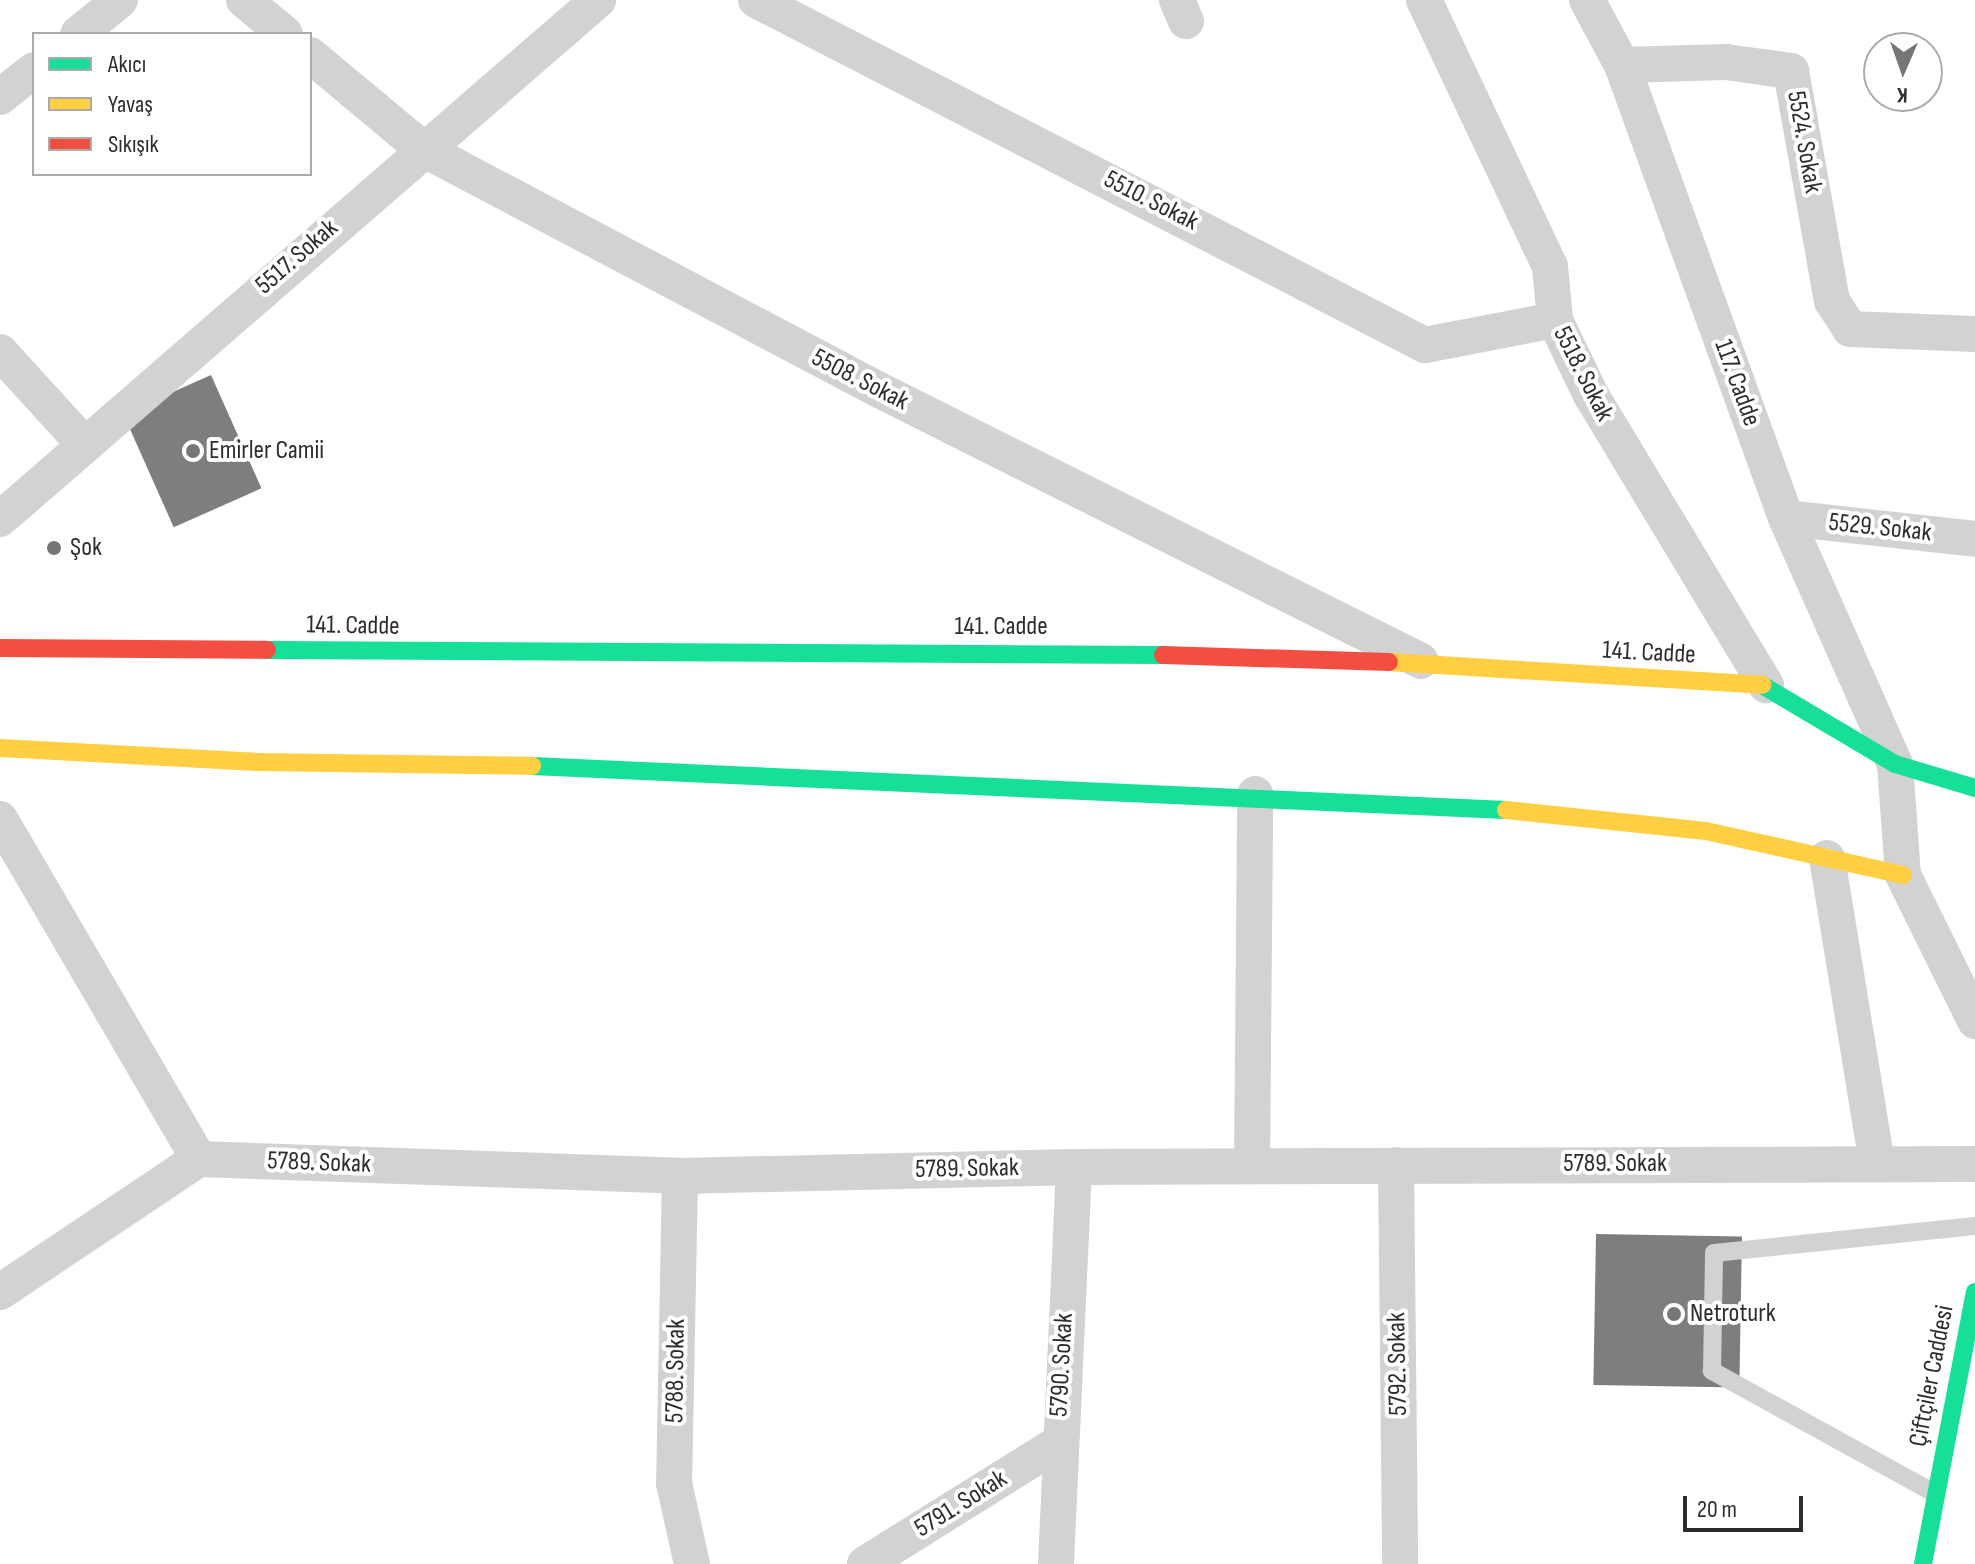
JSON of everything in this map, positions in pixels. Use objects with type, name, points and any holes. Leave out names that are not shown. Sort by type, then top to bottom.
[{"type":"street","points":[[80,32],[120,0]]},
{"type":"street","points":[[244,0],[283,32]]},
{"type":"street","name":"5517. Sokak","points":[[0,519],[83,443],[598,0]]},
{"type":"street","name":"5510. Sokak","points":[[756,0],[1425,345],[1555,320]]},
{"type":"street","name":"5518. Sokak","points":[[1424,0],[1550,266],[1555,320],[1591,395],[1766,685]]},
{"type":"street","name":"117. Cadde","points":[[1587,0],[1622,65],[1786,518],[1895,764],[1903,875]]},
{"type":"street","name":"5508. Sokak","points":[[312,57],[423,149],[877,389],[1433,667]]},
{"type":"street","name":"5524. Sokak","points":[[1622,65],[1726,62],[1791,71],[1832,301],[1850,329],[1975,334]]},
{"type":"street","points":[[0,97],[32,72]]},
{"type":"street","points":[[0,352],[83,443]]},
{"type":"street","name":"5529. Sokak","points":[[1786,518],[1975,539]]},
{"type":"street","name":"141. Cadde","points":[[0,648],[1289,656],[1766,685],[1895,764],[1975,788]]},
{"type":"street","points":[[0,748],[257,762],[693,769],[1255,794],[1450,804],[1691,829],[1903,875],[1975,1021]]},
{"type":"street","points":[[1252,1166],[1255,794]]},
{"type":"street","points":[[0,819],[13,870],[199,1159],[0,1292]]},
{"type":"street","points":[[1827,858],[1877,1164]]},
{"type":"street","name":"5789. Sokak","points":[[199,1159],[680,1176],[1074,1167],[1975,1164]]},
{"type":"street","name":"5792. Sokak","points":[[1396,1165],[1400,1564]]},
{"type":"street","name":"5790. Sokak","points":[[1056,1564],[1057,1444],[1074,1167]]},
{"type":"street","name":"5788. Sokak","points":[[680,1176],[674,1483],[692,1564]]},
{"type":"street","name":"Çiftçiler Caddesi","points":[[1923,1564],[1936,1494],[1961,1436],[1975,1292]]},
{"type":"street","name":"5791. Sokak","points":[[865,1564],[1057,1444]]},
{"type":"lane","points":[[1936,1494],[1712,1371],[1714,1253],[1975,1226]]},
{"type":"building","name":"Emirler Camii","points":[[211,375],[261,488],[174,527],[123,414]]},
{"type":"building","points":[[1596,1234],[1742,1237],[1739,1388],[1593,1385]]},
{"type":"traffic: fast","points":[[267,650],[1163,655]]},
{"type":"traffic: fast","points":[[1762,685],[1895,764],[1975,788]]},
{"type":"traffic: fast","points":[[532,766],[1506,810]]},
{"type":"traffic: fast","points":[[1923,1564],[1975,1292]]},
{"type":"traffic: slow","points":[[1389,662],[1762,685]]},
{"type":"traffic: slow","points":[[0,748],[257,762],[532,766]]},
{"type":"traffic: slow","points":[[1506,810],[1706,831],[1903,875]]},
{"type":"traffic: jam","points":[[0,648],[267,650]]},
{"type":"traffic: jam","points":[[1163,655],[1389,662]]},
{"type":"place","name":"Emirler Camii","points":[[193,451]]},
{"type":"place","name":"Şok","points":[[54,548]]},
{"type":"place","name":"Netroturk","points":[[1674,1314]]}]
